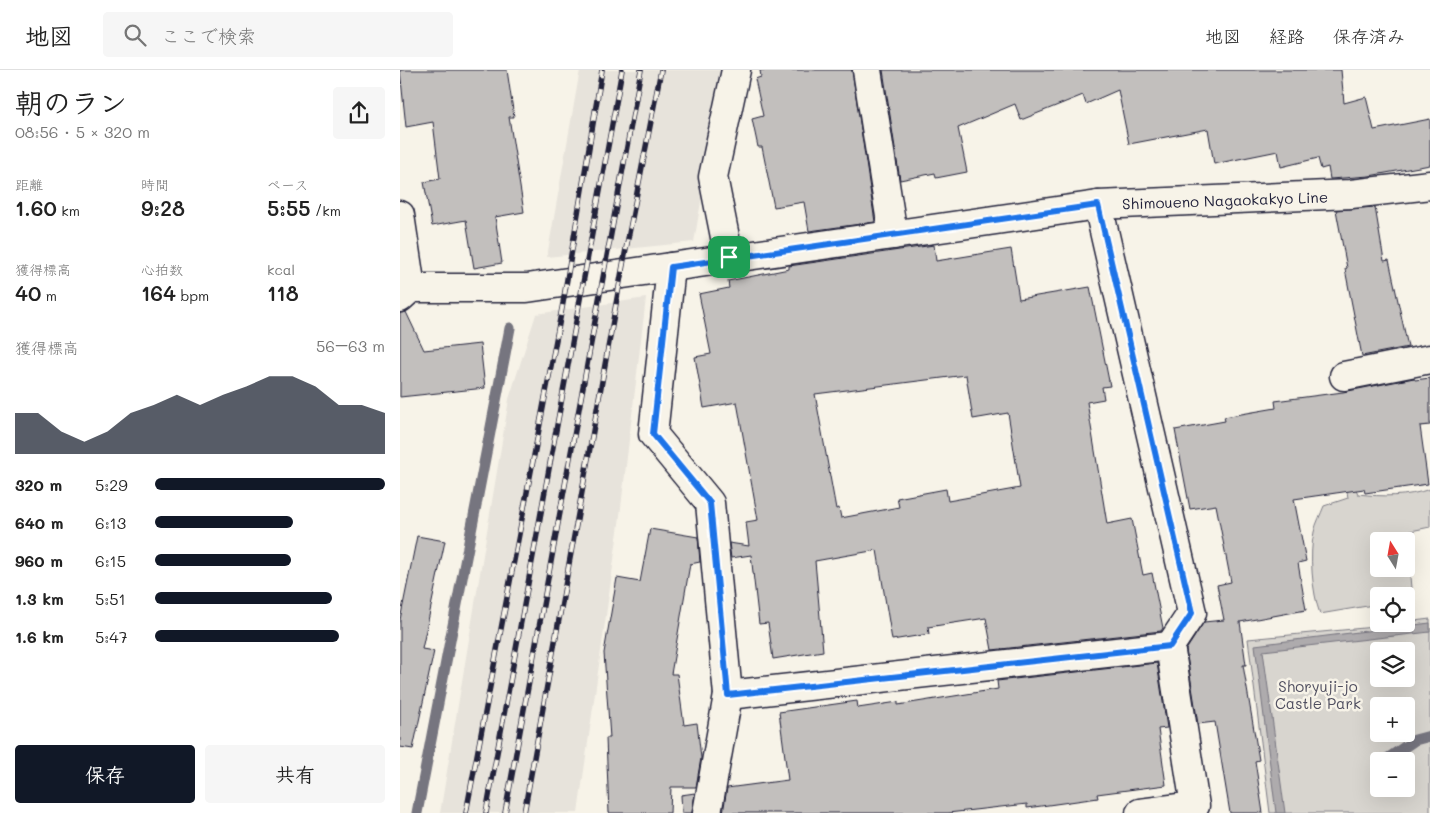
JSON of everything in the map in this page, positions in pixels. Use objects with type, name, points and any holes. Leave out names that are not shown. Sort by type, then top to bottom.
[{"type":"street","points":[[729,257],[713,177],[736,70]]},
{"type":"street","points":[[867,70],[893,235]]},
{"type":"street","name":"Shimoueno Nagaokakyo Line","points":[[405,293],[527,288],[729,257],[1098,205],[1352,194],[1430,185]]},
{"type":"street","points":[[1098,205],[1192,613],[1170,646],[1195,806],[1140,813]]},
{"type":"street","points":[[400,215],[405,293]]},
{"type":"street","points":[[671,267],[653,434],[710,503],[728,695],[707,813]]},
{"type":"street","points":[[1344,376],[1430,359]]},
{"type":"street","points":[[728,695],[1170,646]]},
{"type":"shaded area","points":[[580,70],[724,70],[694,242],[547,257]]},
{"type":"shaded area","points":[[646,298],[619,524],[578,813],[440,813],[509,399],[536,314]]},
{"type":"shaded area","points":[[1430,623],[1430,632],[1263,651],[1285,813],[1276,813],[1255,645],[1370,631],[1415,632],[1415,625]]},
{"type":"green space","points":[[1345,478],[1352,480],[1358,494],[1395,496],[1413,494],[1430,489],[1430,527],[1406,532],[1370,532],[1370,578],[1410,578],[1411,587],[1370,587],[1370,606],[1320,614],[1312,573],[1312,541],[1324,506],[1348,498]]},
{"type":"green space","name":"Shoryuji-jo Castle Park","points":[[1430,619],[1430,813],[1270,813],[1248,639],[1370,627],[1370,632],[1415,632],[1415,621]]},
{"type":"building","points":[[400,70],[507,70],[514,117],[509,117],[524,212],[495,217],[502,263],[474,268],[466,220],[432,226],[424,182],[440,179],[433,122],[406,127]]},
{"type":"building","points":[[760,70],[852,70],[875,222],[809,231],[804,202],[774,207],[762,147],[758,147],[752,119],[763,116],[755,79],[761,77]]},
{"type":"building","points":[[883,70],[1341,70],[1344,103],[1366,97],[1374,130],[1430,119],[1430,165],[1369,176],[1330,179],[1328,167],[1321,169],[1318,158],[1281,167],[1278,151],[1214,164],[1208,129],[1129,144],[1118,90],[1086,104],[1083,95],[1021,120],[1015,104],[958,128],[967,172],[936,178],[935,173],[900,180]]},
{"type":"building","points":[[1375,207],[1384,261],[1389,260],[1408,347],[1362,356],[1336,210]]},
{"type":"building","points":[[934,245],[936,261],[1011,249],[1019,299],[1090,287],[1110,386],[1102,387],[1104,399],[1087,402],[1107,524],[1132,519],[1143,575],[1152,573],[1163,628],[1161,631],[992,650],[986,618],[928,627],[929,634],[892,640],[877,550],[815,561],[823,651],[773,659],[768,623],[759,624],[751,555],[731,558],[729,543],[749,546],[746,522],[758,520],[737,402],[704,408],[695,357],[711,354],[699,294],[729,288],[728,281],[789,269],[789,266]],"holes":[[[966,375],[973,419],[1008,413],[1020,488],[948,501],[946,489],[897,498],[899,507],[841,518],[839,508],[836,509],[815,394]]]},
{"type":"building","points":[[406,312],[424,350],[480,344],[485,388],[400,397],[400,313]]},
{"type":"building","points":[[1414,378],[1415,380],[1430,378],[1430,425],[1420,426],[1428,484],[1365,493],[1364,489],[1294,499],[1306,561],[1298,563],[1306,610],[1240,622],[1246,665],[1243,665],[1259,760],[1255,761],[1263,813],[1230,813],[1215,722],[1198,724],[1186,650],[1204,622],[1224,620],[1217,585],[1231,582],[1216,505],[1190,509],[1175,430],[1225,421],[1224,417],[1276,408],[1275,401],[1343,392]]},
{"type":"building","points":[[650,529],[698,537],[700,562],[690,564],[671,674],[677,674],[684,725],[697,723],[701,758],[696,787],[671,787],[670,813],[609,813],[606,738],[610,738],[604,653],[617,578],[640,582]]},
{"type":"building","points":[[417,536],[445,541],[422,649],[434,651],[413,749],[400,747],[400,620]]},
{"type":"building","points":[[1157,663],[1167,728],[1158,729],[1166,785],[1097,794],[1098,798],[1027,808],[1027,804],[948,813],[723,813],[727,788],[788,780],[779,712],[857,701],[858,708],[898,702],[898,705],[998,689],[997,681]]},
{"type":"building","points":[[695,793],[692,813],[682,813],[681,795]]},
{"type":"waterway","points":[[417,813],[510,328]]},
{"type":"waterway","points":[[1397,752],[1415,740],[1430,736]]},
{"type":"railway","points":[[466,813],[563,303],[602,70]]},
{"type":"railway","points":[[486,813],[622,70]]},
{"type":"railway","points":[[505,813],[641,70]]},
{"type":"railway","points":[[524,813],[625,254],[661,70]]},
{"type":"route","points":[[1098,205],[1145,416],[1192,613],[1170,646],[728,695],[710,503],[653,434],[671,267],[729,257],[1098,205]]}]
